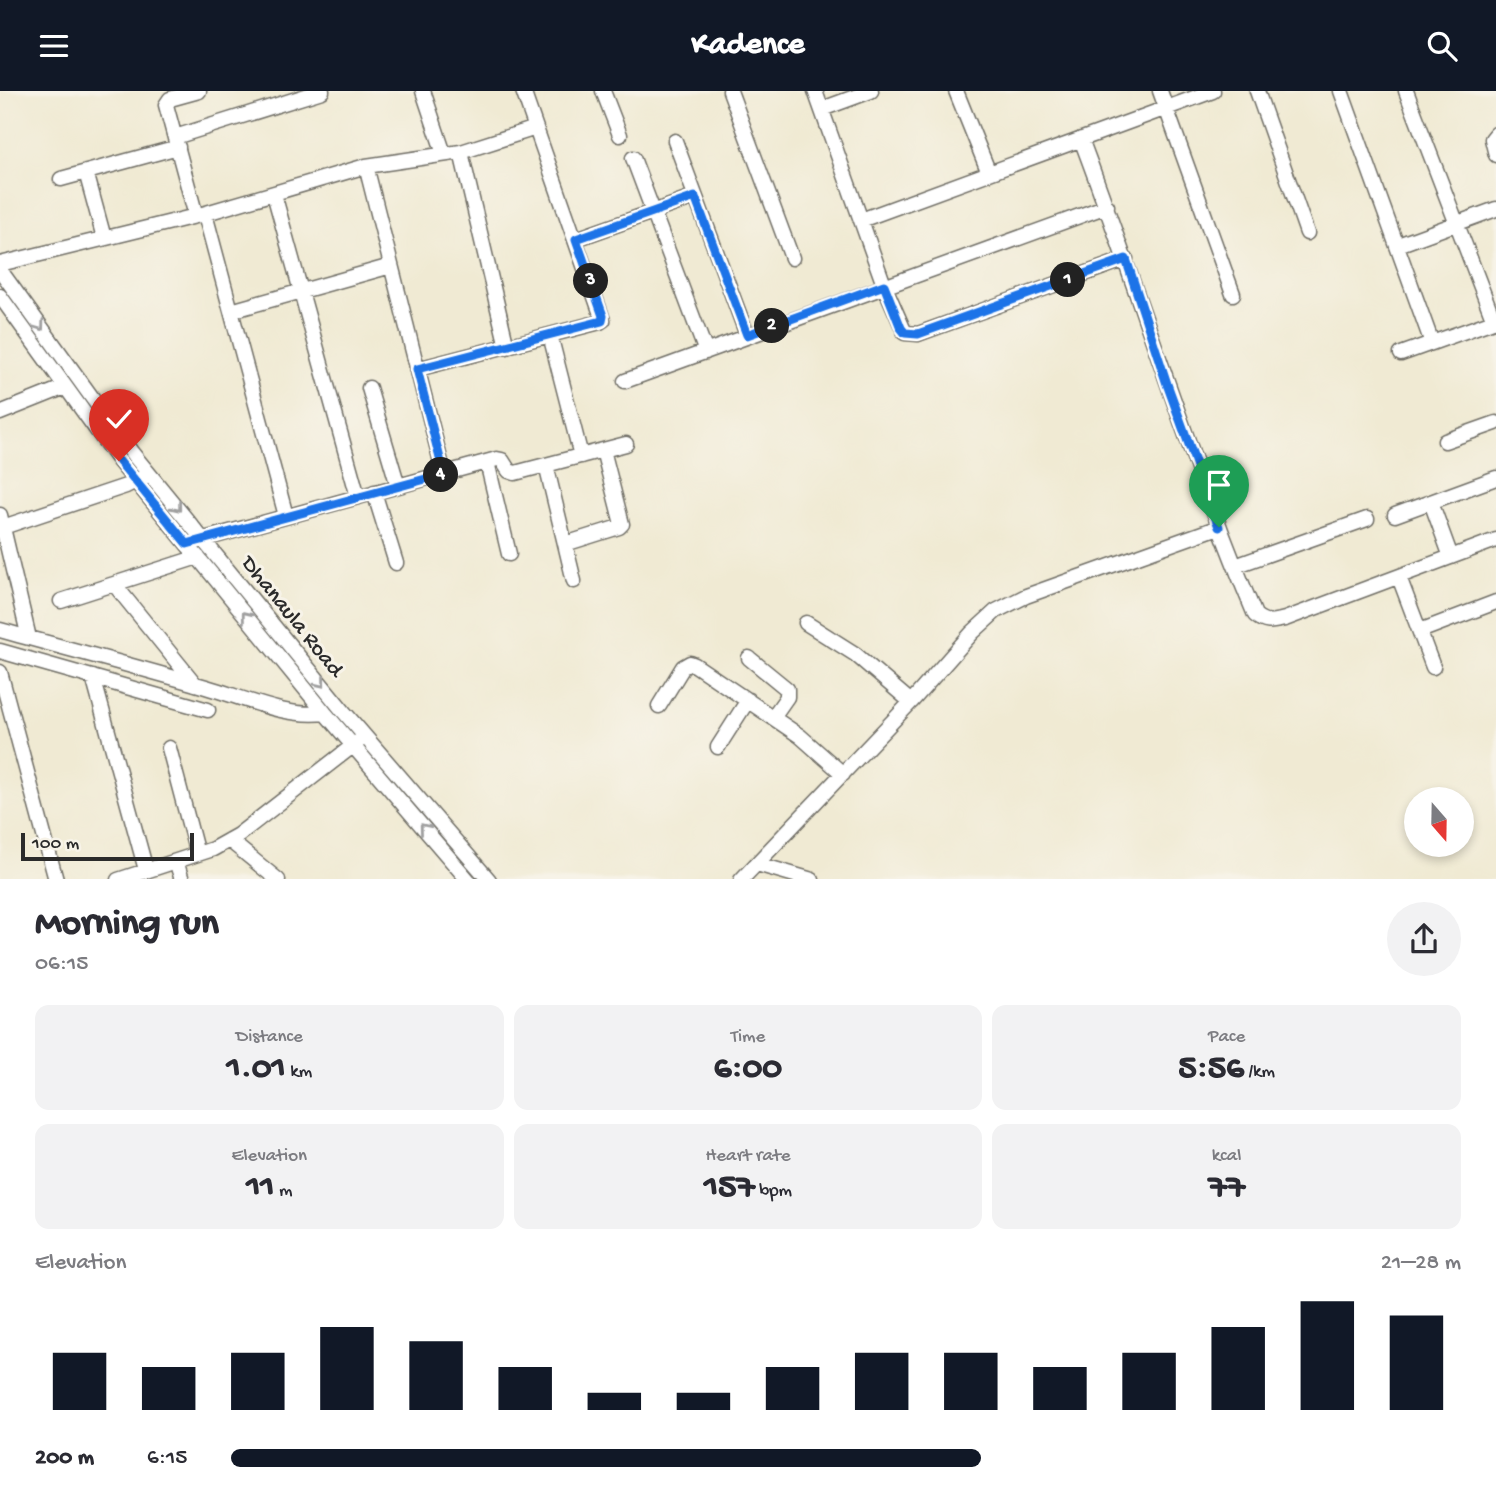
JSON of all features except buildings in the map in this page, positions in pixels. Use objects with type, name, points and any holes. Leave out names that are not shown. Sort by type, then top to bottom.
[{"type":"street","points":[[199,91],[166,102],[176,142],[231,311],[286,516]]},
{"type":"street","points":[[61,179],[322,91]]},
{"type":"street","points":[[423,91],[444,154]]},
{"type":"street","points":[[417,369],[603,320],[523,91]]},
{"type":"street","points":[[604,91],[620,135]]},
{"type":"street","points":[[730,91],[792,258]]},
{"type":"street","points":[[816,91],[884,285],[905,333],[918,334],[1126,259]]},
{"type":"street","points":[[822,109],[871,91]]},
{"type":"street","points":[[956,91],[989,173]]},
{"type":"street","points":[[1160,91],[1233,295]]},
{"type":"street","points":[[861,220],[1213,91]]},
{"type":"street","points":[[1257,91],[1307,233]]},
{"type":"street","points":[[1341,91],[1432,343]]},
{"type":"street","points":[[1401,354],[1495,320],[1406,91]]},
{"type":"street","points":[[0,264],[201,215],[366,166],[461,152],[536,128]]},
{"type":"street","points":[[1496,134],[1492,139],[1496,155]]},
{"type":"street","points":[[1081,139],[1126,259],[1219,527],[1255,615],[1262,622],[1285,619],[1496,540]]},
{"type":"street","points":[[675,141],[747,335]]},
{"type":"street","points":[[461,152],[507,347]]},
{"type":"street","points":[[634,158],[705,352]]},
{"type":"street","points":[[366,166],[444,474]]},
{"type":"street","points":[[86,172],[104,238]]},
{"type":"street","points":[[274,194],[358,497]]},
{"type":"street","points":[[576,239],[695,197]]},
{"type":"street","points":[[625,381],[1107,206]]},
{"type":"street","points":[[1398,245],[1496,209]]},
{"type":"street","points":[[231,311],[391,266]]},
{"type":"street","name":"Dhanaula Road","points":[[0,270],[149,474],[467,879]]},
{"type":"street","name":"Dhanaula Road","points":[[0,296],[136,482],[325,713],[359,741],[488,879]]},
{"type":"street","points":[[550,335],[581,456]]},
{"type":"street","points":[[0,413],[65,387]]},
{"type":"street","points":[[369,388],[398,486]]},
{"type":"street","points":[[1445,441],[1496,423]]},
{"type":"street","points":[[187,544],[487,462],[502,460],[513,473],[626,444]]},
{"type":"street","points":[[565,544],[622,524],[603,450]]},
{"type":"street","points":[[487,462],[509,554]]},
{"type":"street","points":[[546,465],[574,581]]},
{"type":"street","points":[[29,638],[1,521],[136,482],[149,474]]},
{"type":"street","points":[[1395,515],[1496,478]]},
{"type":"street","points":[[374,492],[396,563]]},
{"type":"street","points":[[1430,502],[1451,557]]},
{"type":"street","points":[[1235,566],[1367,519]]},
{"type":"street","points":[[742,879],[911,702],[972,632],[996,611],[1026,596],[1219,527]]},
{"type":"street","points":[[61,601],[198,557]]},
{"type":"street","points":[[1399,577],[1433,667]]},
{"type":"street","points":[[114,584],[195,684]]},
{"type":"street","points":[[1420,631],[1496,602]]},
{"type":"street","points":[[806,623],[855,654],[911,702]]},
{"type":"street","points":[[0,630],[287,712],[311,715],[325,713]]},
{"type":"street","points":[[0,651],[208,710]]},
{"type":"street","points":[[749,658],[787,689],[787,697],[773,717]]},
{"type":"street","points":[[659,706],[683,667],[690,663],[800,736],[843,774]]},
{"type":"street","points":[[0,672],[56,879]]},
{"type":"street","points":[[93,677],[142,874]]},
{"type":"street","points":[[718,747],[748,700]]},
{"type":"street","points":[[122,879],[213,849],[229,840],[258,821],[359,741]]},
{"type":"street","points":[[169,747],[197,854]]},
{"type":"street","points":[[229,840],[277,879]]},
{"type":"street","points":[[176,861],[182,879]]},
{"type":"street","points":[[757,864],[809,879]]},
{"type":"route","points":[[119,461],[187,544],[444,474],[417,369],[602,321],[603,316],[576,239],[695,197],[747,335],[884,285],[901,328],[905,333],[918,334],[1126,259],[1167,384],[1219,527]]}]
